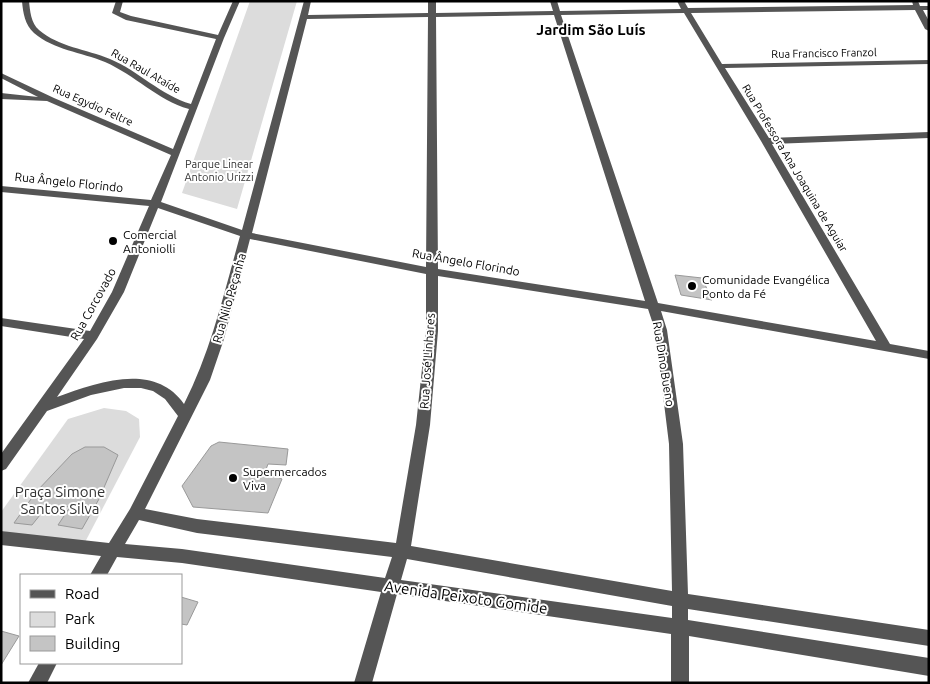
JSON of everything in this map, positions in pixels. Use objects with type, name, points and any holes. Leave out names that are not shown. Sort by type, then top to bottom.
[{"type":"street","name":"Rua Raul Ataíde","points":[[25,1],[32,28],[46,39],[74,52],[108,61],[168,98],[193,108]]},
{"type":"street","points":[[120,1],[116,13],[129,18],[220,38]]},
{"type":"street","name":"Rua Corcovado","points":[[1,465],[93,336],[118,292],[156,204],[220,38],[237,1]]},
{"type":"street","name":"Rua Nilo Peçanha","points":[[99,574],[135,513],[203,380],[218,339],[308,1]]},
{"type":"street","name":"Rua José Linhares","points":[[363,683],[406,535],[423,425],[432,331],[430,271],[432,1]]},
{"type":"street","name":"Rua Dino Bueno","points":[[553,1],[661,330],[676,444],[680,683]]},
{"type":"street","name":"Rua Professora Ana Joaquina de Aguiar","points":[[680,1],[766,141],[886,348]]},
{"type":"street","points":[[304,17],[556,14],[916,4],[929,8]]},
{"type":"street","points":[[916,4],[929,29]]},
{"type":"street","name":"Rua Francisco Franzol","points":[[720,66],[929,62]]},
{"type":"street","name":"Rua Egydio Feltre","points":[[1,75],[52,100],[176,154]]},
{"type":"street","points":[[1,96],[52,100]]},
{"type":"street","points":[[766,141],[929,135]]},
{"type":"street","name":"Rua Ângelo Florindo","points":[[1,189],[156,204],[246,235],[430,271],[654,306],[929,355]]},
{"type":"street","points":[[1,322],[93,336]]},
{"type":"street","points":[[41,408],[113,384],[134,383],[151,385],[170,395],[184,414]]},
{"type":"street","points":[[135,513],[197,526],[402,551],[680,600],[929,638]]},
{"type":"street","name":"Avenida Peixoto Gomide","points":[[1,538],[65,547],[112,549],[182,556],[680,627],[929,667]]},
{"type":"street","points":[[37,683],[47,664]]},
{"type":"green space","name":"Parque Linear Antonio Urizzi","points":[[250,1],[297,1],[237,209],[182,193]]},
{"type":"green space","name":"Praça Simone Santos Silva","points":[[104,408],[126,411],[139,419],[140,437],[83,546],[1,531],[1,512],[68,419]]},
{"type":"building","name":"Comunidade Evangélica Ponto da Fé","points":[[675,275],[702,278],[712,300],[681,295]]},
{"type":"building","name":"Supermercados Viva","points":[[219,442],[288,449],[286,465],[268,464],[265,472],[282,479],[268,513],[193,507],[182,486],[211,446]]},
{"type":"building","points":[[85,447],[104,447],[118,455],[99,499],[82,529],[58,525],[70,507],[48,505],[32,525],[14,523],[36,492],[72,454]]},
{"type":"building","points":[[182,597],[198,602],[187,625],[182,624]]},
{"type":"building","points":[[1,631],[19,636],[1,665]]},
{"type":"place","name":"Comercial Antoniolli","points":[[113,241]]},
{"type":"place","name":"Comunidade Evangélica Ponto da Fé","points":[[692,286]]},
{"type":"place","name":"Supermercados Viva","points":[[233,478]]},
{"type":"district","name":"Jardim São Luís","points":[[591,29]]}]
